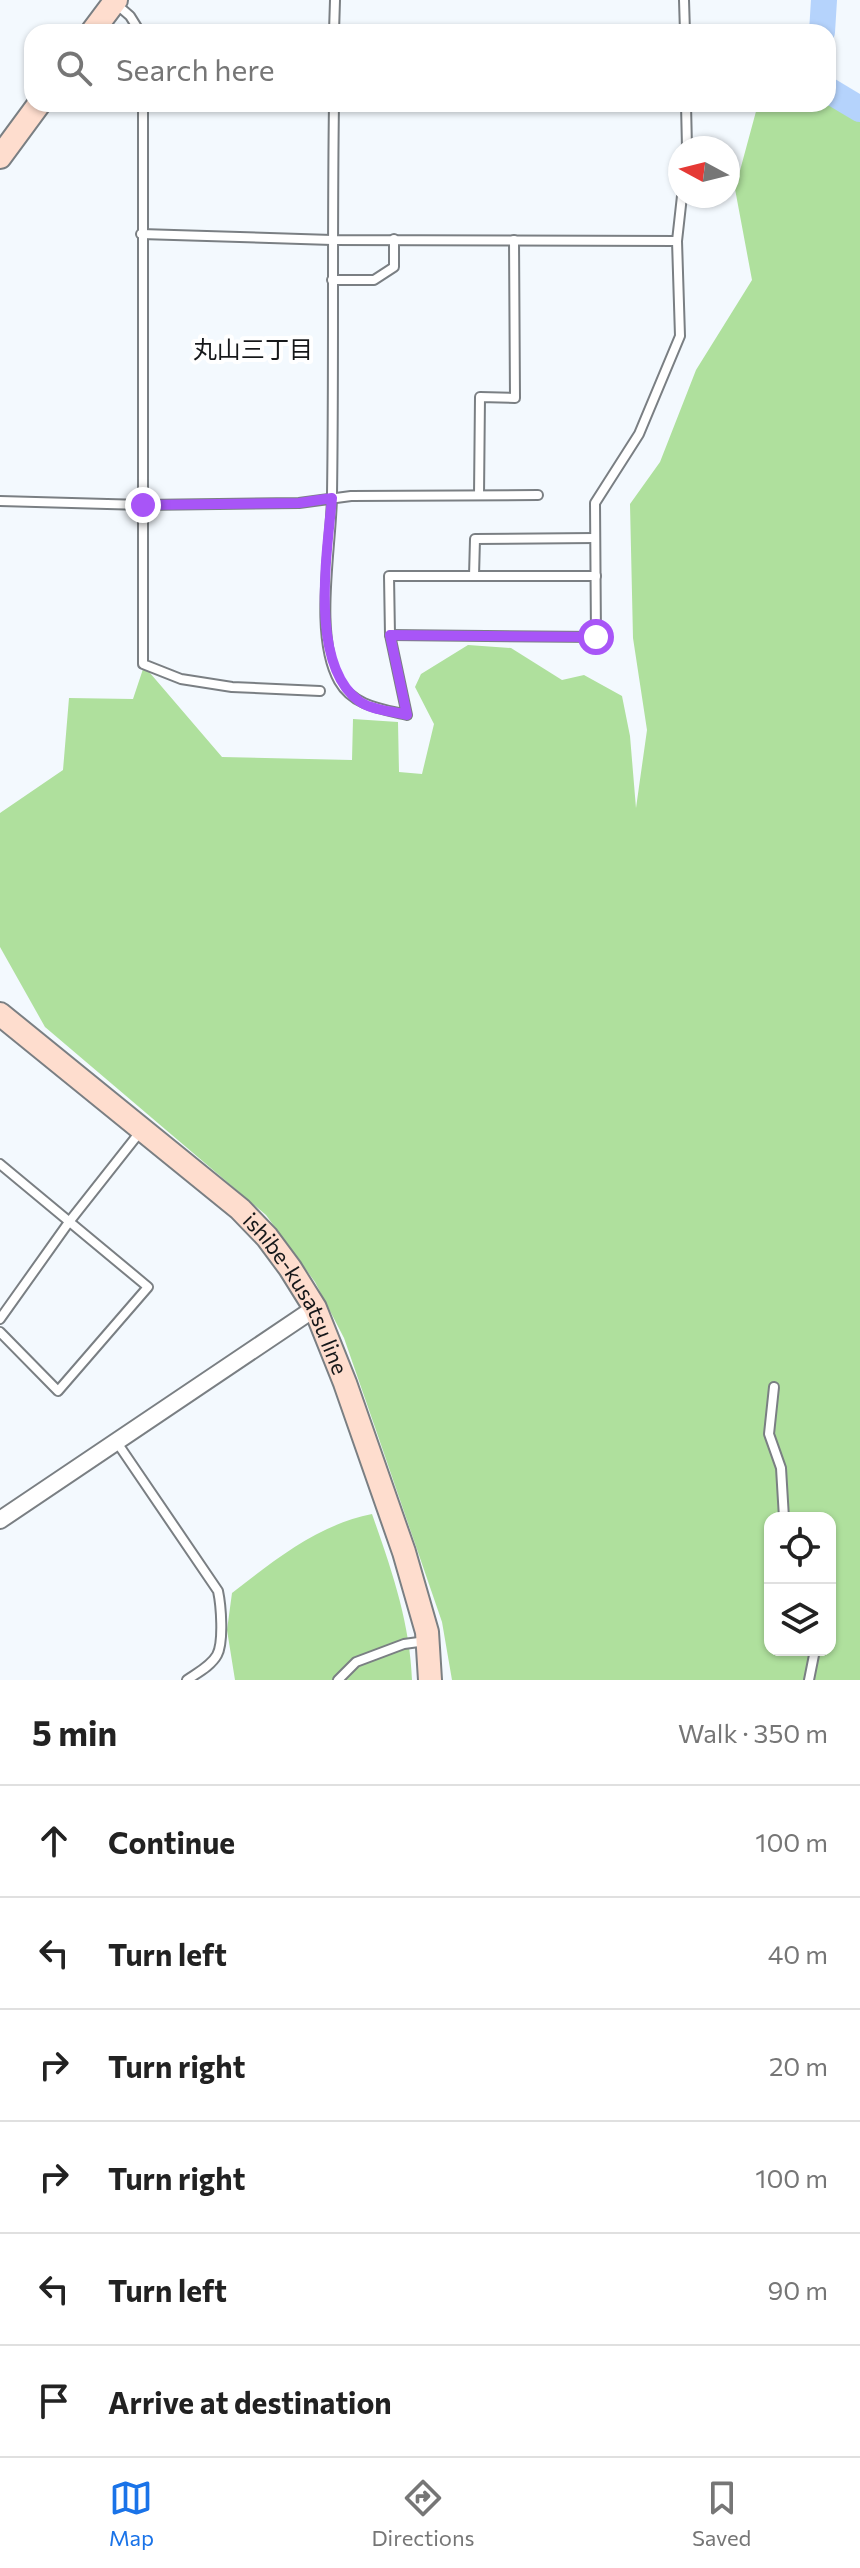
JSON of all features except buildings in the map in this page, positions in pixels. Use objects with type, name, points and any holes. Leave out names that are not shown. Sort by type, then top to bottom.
[{"type":"main road","points":[[98,24],[115,1]]},
{"type":"main road","points":[[0,157],[33,112]]},
{"type":"main road","name":"ishibe-kusatsu line","points":[[0,1014],[240,1209],[274,1247],[315,1308],[345,1383],[404,1552],[427,1641],[430,1680]]},
{"type":"street","points":[[0,1520],[315,1308]]},
{"type":"lane","points":[[334,24],[335,0]]},
{"type":"lane","points":[[684,0],[685,24]]},
{"type":"lane","points":[[115,1],[135,24]]},
{"type":"lane","points":[[143,112],[143,664],[181,679],[232,687],[320,691]]},
{"type":"lane","points":[[334,112],[332,498],[326,569],[327,644],[339,681],[361,703],[407,715],[390,635],[389,576],[596,576]]},
{"type":"lane","points":[[686,112],[687,136]]},
{"type":"lane","points":[[390,635],[596,637],[595,503],[639,434],[680,336],[677,241],[681,208]]},
{"type":"lane","points":[[141,234],[332,240],[677,241]]},
{"type":"lane","points":[[332,280],[374,280],[394,267],[394,239]]},
{"type":"lane","points":[[479,495],[480,397],[515,398],[514,240]]},
{"type":"lane","points":[[0,501],[143,505],[299,503],[351,496],[538,495]]},
{"type":"lane","points":[[474,576],[475,539],[595,538]]},
{"type":"lane","points":[[0,1319],[69,1222],[143,1129]]},
{"type":"lane","points":[[0,1164],[148,1287],[58,1391],[0,1332]]},
{"type":"lane","points":[[774,1387],[769,1434],[781,1468],[784,1512]]},
{"type":"lane","points":[[116,1441],[218,1591],[221,1605],[218,1655],[187,1680]]},
{"type":"lane","points":[[338,1680],[356,1662],[404,1644],[427,1641]]},
{"type":"lane","points":[[809,1680],[814,1656]]},
{"type":"green space","points":[[836,88],[860,96],[860,1680],[452,1680],[442,1622],[378,1436],[344,1338],[315,1282],[266,1215],[45,1027],[0,947],[0,813],[63,770],[69,698],[133,699],[144,666],[222,757],[352,760],[353,719],[398,722],[399,772],[422,774],[434,724],[415,687],[421,674],[468,645],[511,648],[562,680],[584,675],[622,696],[630,736],[636,808],[647,730],[633,638],[630,504],[660,462],[696,370],[752,280],[739,208],[740,171],[756,112],[836,112]]},
{"type":"green space","points":[[372,1514],[403,1616],[412,1680],[235,1680],[227,1630],[232,1593],[315,1535]]},
{"type":"waterway","points":[[822,24],[824,0]]},
{"type":"waterway","points":[[836,95],[860,109]]},
{"type":"district","name":"丸山三丁目","points":[[253,350]]},
{"type":"route","points":[[143,505],[299,503],[332,498],[326,569],[327,644],[339,681],[361,703],[407,715],[390,635],[596,637]]}]
